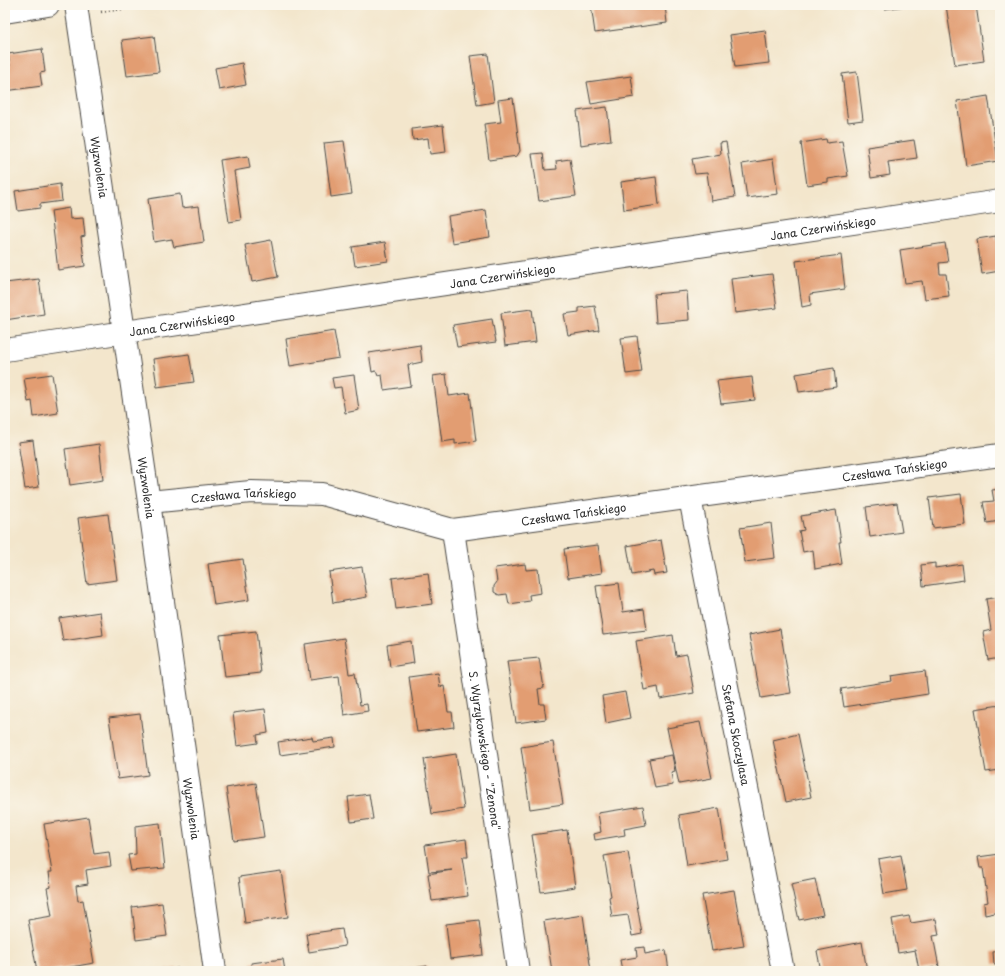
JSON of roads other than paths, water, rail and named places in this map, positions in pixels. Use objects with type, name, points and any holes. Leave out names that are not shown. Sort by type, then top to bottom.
[{"type":"street","points":[[5,12],[48,5]]},
{"type":"street","name":"Wyzwolenia","points":[[76,5],[149,502],[215,971]]},
{"type":"street","name":"Jana Czerwińskiego","points":[[5,350],[1000,201]]},
{"type":"street","name":"Czesława Tańskiego","points":[[149,502],[251,492],[322,494],[453,530],[1000,455]]},
{"type":"street","name":"Stefana Skoczylasa","points":[[690,498],[783,971]]},
{"type":"street","name":"S. Wyrzykowskiego - \"Zenona\"","points":[[453,530],[518,971]]}]
